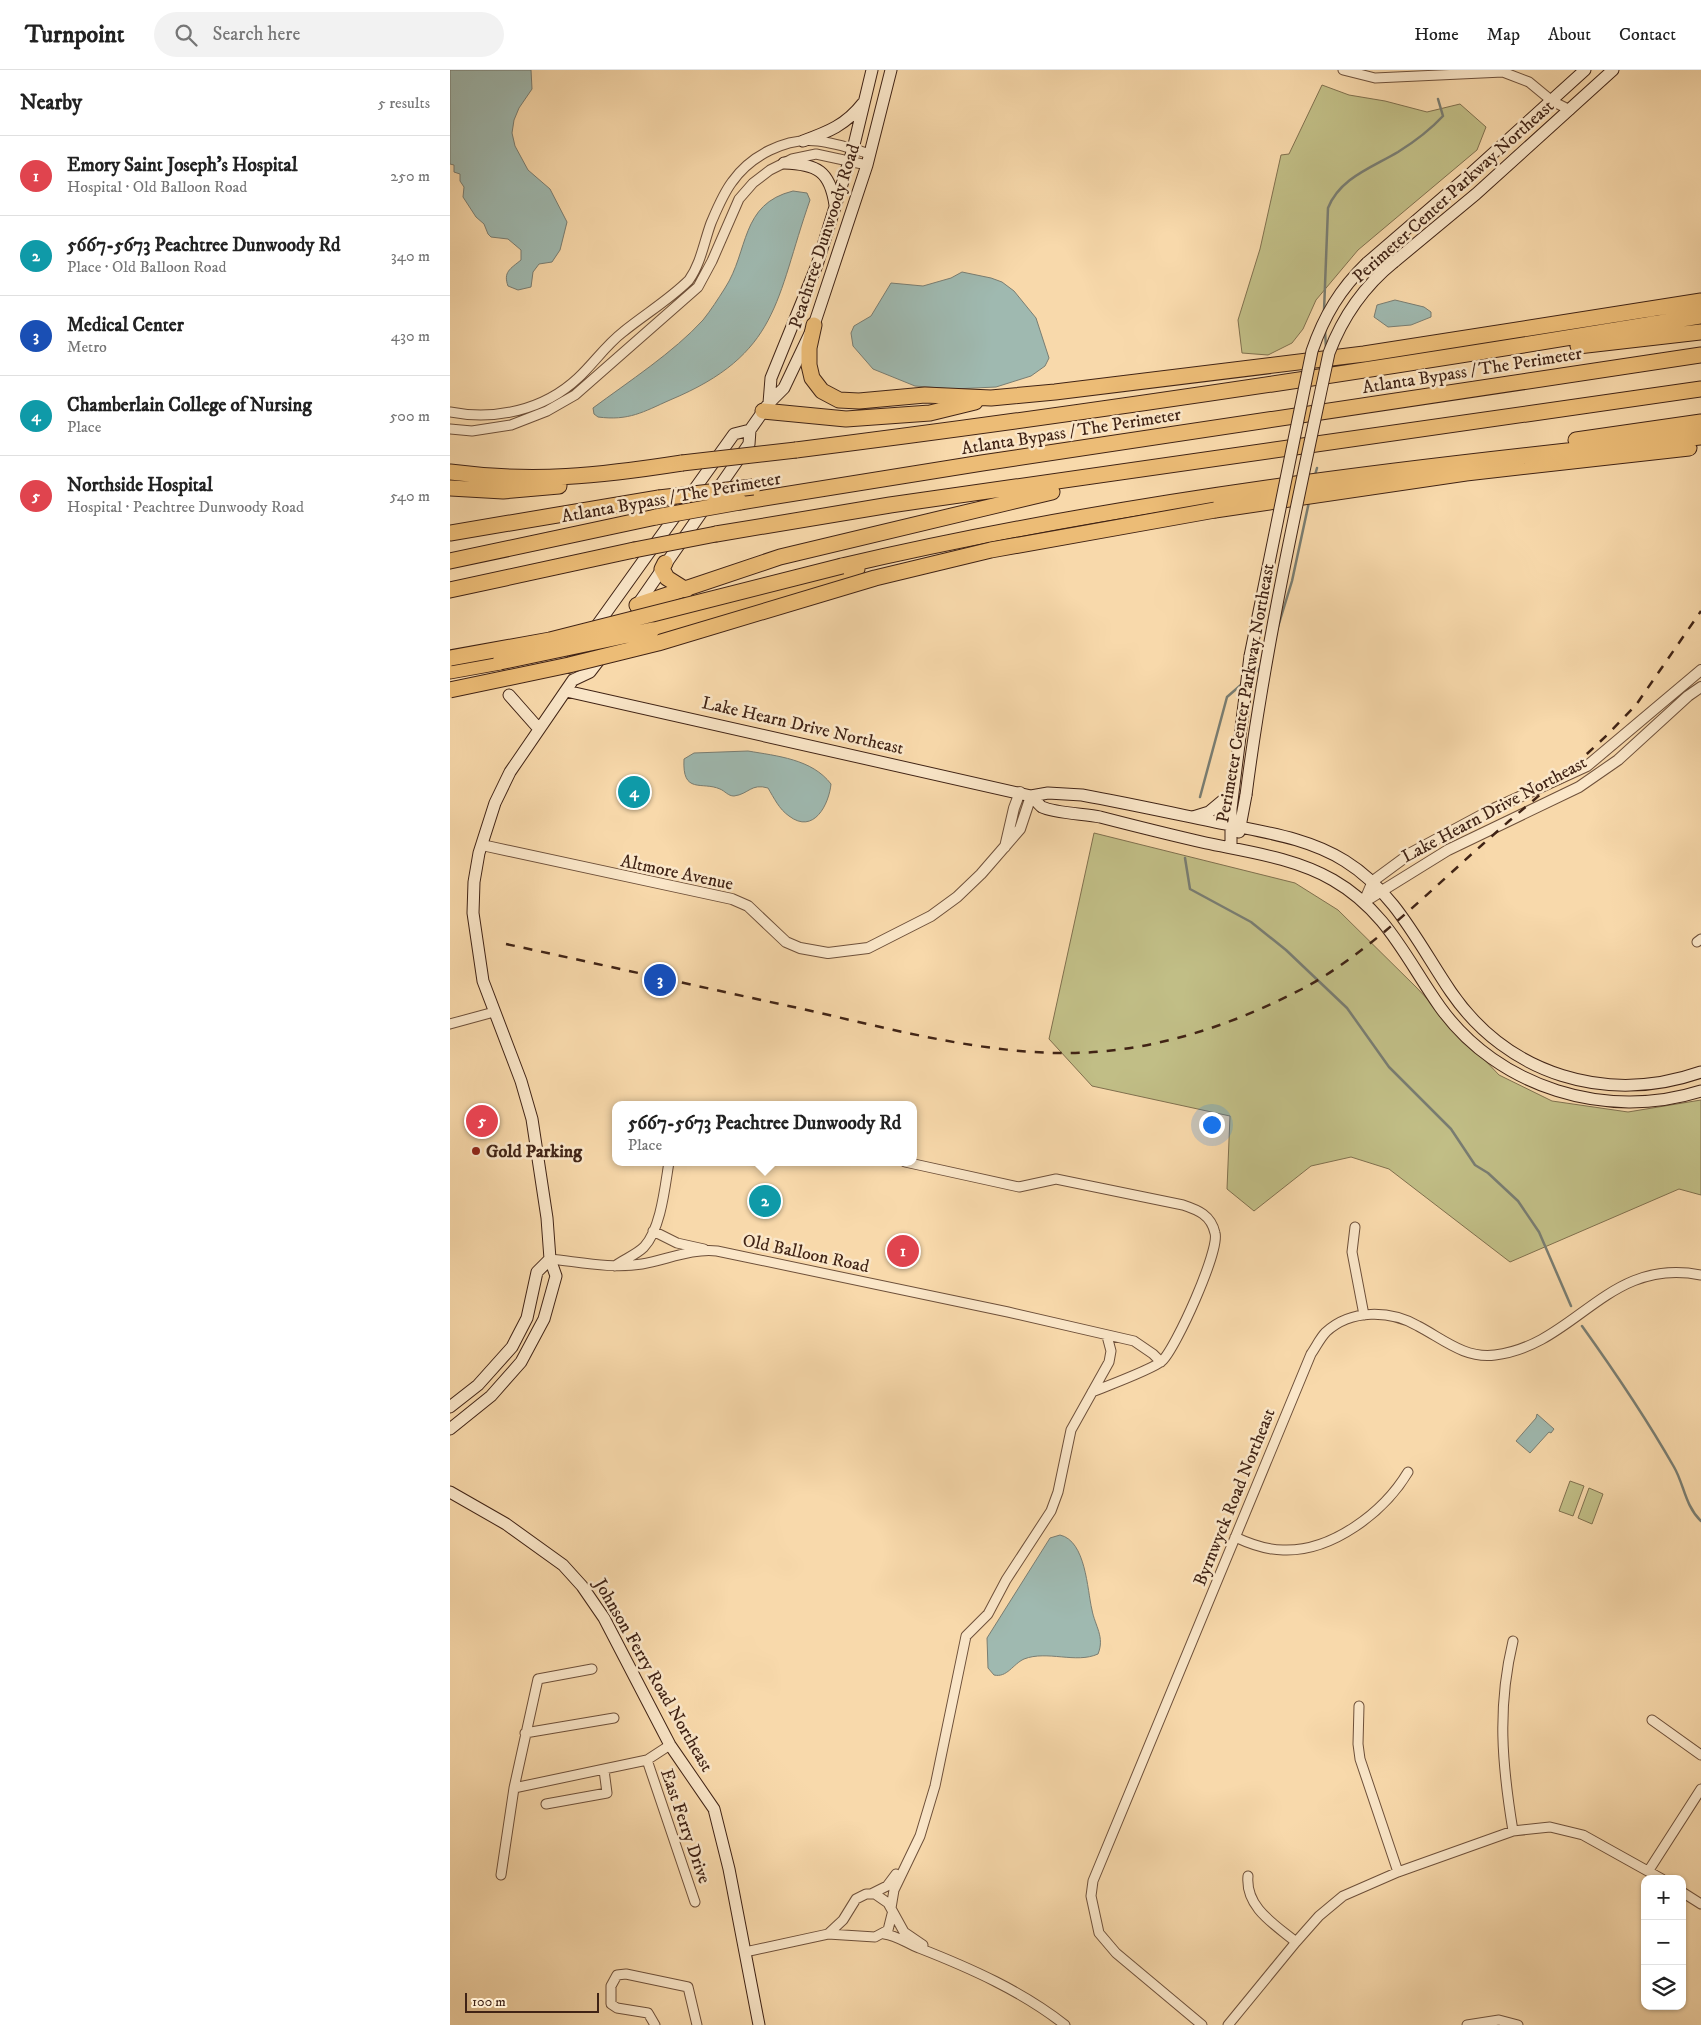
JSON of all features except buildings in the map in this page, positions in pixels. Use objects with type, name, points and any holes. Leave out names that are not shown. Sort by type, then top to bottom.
[{"type":"highway","points":[[814,325],[809,357],[812,378],[822,391],[839,400],[859,401],[925,395],[991,398],[1055,392],[1364,354],[1701,301]]},
{"type":"highway","points":[[450,488],[475,491],[530,490],[556,487],[609,474],[682,463],[934,433],[1479,353],[1701,316]]},
{"type":"highway","points":[[1479,353],[1516,353],[1701,332]]},
{"type":"highway","name":"Atlanta Bypass / The Perimeter","points":[[450,561],[656,517],[740,502],[1701,355]]},
{"type":"highway","points":[[450,590],[634,550],[856,510],[1701,389]]},
{"type":"highway","points":[[766,407],[846,419],[910,416],[991,398]]},
{"type":"highway","points":[[1459,461],[1497,452],[1701,422]]},
{"type":"highway","points":[[450,658],[550,640],[842,566],[959,540],[1054,523],[1241,492],[1459,461],[1701,437]]},
{"type":"highway","points":[[450,690],[569,665],[658,643],[875,578],[991,550],[1214,510],[1466,473],[1701,447]]},
{"type":"highway","points":[[450,472],[495,478],[539,478],[609,474]]},
{"type":"highway","points":[[637,605],[780,557],[992,504],[1060,490],[1090,477]]},
{"type":"highway","points":[[450,533],[660,498],[753,487],[795,493]]},
{"type":"highway","points":[[450,671],[652,630],[862,568],[1054,523]]},
{"type":"highway","points":[[665,563],[662,569],[667,578],[686,590]]},
{"type":"main road","name":"Peachtree Dunwoody Road","points":[[766,407],[771,378],[818,265],[852,154],[872,70]]},
{"type":"main road","name":"Peachtree Dunwoody Road","points":[[450,1430],[491,1396],[521,1362],[537,1333],[550,1300],[556,1276],[550,1259],[548,1218],[532,1119],[522,1081],[483,981],[473,913],[474,882],[482,845],[495,803],[510,772],[573,680],[590,672],[749,444],[750,430],[766,407],[784,388],[814,325],[869,159],[891,70]]},
{"type":"main road","name":"Perimeter Center Parkway Northeast","points":[[1235,826],[1233,792],[1250,656],[1312,351],[1328,310],[1345,286],[1367,263],[1585,70]]},
{"type":"main road","name":"Perimeter Center Parkway Northeast","points":[[1231,847],[1235,826],[1246,795],[1266,662],[1283,574],[1329,353],[1339,328],[1354,302],[1394,262],[1476,194],[1613,70]]},
{"type":"main road","points":[[803,141],[830,132],[844,124],[865,100]]},
{"type":"main road","points":[[784,163],[812,166],[821,172],[830,183],[835,208]]},
{"type":"main road","name":"Peachtree Dunwoody Road","points":[[573,680],[570,664],[645,557],[734,434],[750,430]]},
{"type":"main road","name":"Lake Hearn Drive Northeast","points":[[566,691],[1032,796],[1048,793],[1082,795],[1235,826],[1318,847],[1343,860],[1373,881],[1411,928],[1451,993],[1464,1009],[1492,1038],[1530,1063],[1573,1079],[1610,1086],[1644,1086],[1701,1072]]},
{"type":"main road","points":[[509,695],[539,729]]},
{"type":"main road","points":[[1193,818],[1209,812],[1233,792]]},
{"type":"main road","name":"Lake Hearn Drive Northeast","points":[[1032,796],[1042,807],[1097,816],[1231,847],[1307,867],[1335,880],[1364,902],[1395,935],[1440,1007],[1451,1020],[1477,1046],[1516,1074],[1563,1093],[1601,1101],[1646,1102],[1701,1091]]},
{"type":"main road","points":[[450,1407],[478,1385],[512,1347],[528,1318],[537,1272],[550,1259]]},
{"type":"main road","name":"Johnson Ferry Road Northeast","points":[[450,1492],[506,1524],[541,1547],[563,1565],[582,1586],[604,1618],[670,1745],[714,1809],[729,1869],[759,2025]]},
{"type":"street","points":[[1343,70],[1375,78],[1503,72],[1529,82],[1552,101],[1570,110]]},
{"type":"street","points":[[450,412],[491,415],[525,408],[542,403],[569,386],[623,332],[690,280],[696,269],[711,223],[726,191],[740,172],[774,148],[803,141],[818,141],[869,159]]},
{"type":"street","points":[[450,429],[472,431],[511,424],[547,411],[576,395],[698,286],[712,261],[739,199],[753,183],[784,163],[816,154],[852,154]]},
{"type":"street","name":"Lake Hearn Drive Northeast","points":[[1373,881],[1411,853],[1464,824],[1587,766],[1701,670]]},
{"type":"street","name":"Lake Hearn Drive Northeast","points":[[1364,902],[1448,850],[1579,787],[1618,760],[1701,687]]},
{"type":"street","points":[[1004,848],[1020,792]]},
{"type":"street","name":"Altmore Avenue","points":[[482,845],[732,899],[748,906],[786,942],[800,948],[828,953],[868,948],[931,916],[957,897],[1020,830],[1032,796]]},
{"type":"street","points":[[486,832],[503,850]]},
{"type":"street","points":[[1364,902],[1373,881]]},
{"type":"street","points":[[450,1024],[494,1012]]},
{"type":"street","points":[[917,1165],[1018,1187],[1056,1179],[1182,1205],[1200,1211],[1209,1220],[1215,1232],[1212,1259],[1172,1348],[1161,1362],[1092,1392]]},
{"type":"street","points":[[614,1266],[644,1246],[653,1232],[669,1166]]},
{"type":"street","points":[[1355,1227],[1352,1252],[1364,1315]]},
{"type":"street","points":[[653,1232],[677,1243],[712,1250]]},
{"type":"street","name":"Old Balloon Road","points":[[550,1259],[614,1266],[642,1264],[712,1250],[1008,1312],[1134,1341],[1161,1362]]},
{"type":"street","name":"Byrnwyck Road Northeast","points":[[1202,2025],[1116,1953],[1099,1933],[1091,1896],[1093,1881],[1311,1354],[1324,1334],[1338,1323],[1350,1317],[1382,1314],[1418,1325],[1444,1343],[1469,1353],[1488,1356],[1505,1354],[1537,1343],[1614,1290],[1641,1276],[1661,1273],[1701,1275]]},
{"type":"street","points":[[884,1934],[890,1926],[894,1890],[920,1836],[935,1786],[966,1636],[988,1614],[1051,1511],[1058,1492],[1071,1430],[1109,1362],[1111,1351],[1107,1336]]},
{"type":"street","points":[[1235,1537],[1268,1548],[1283,1550],[1312,1547],[1352,1527],[1376,1510],[1392,1496],[1408,1472]]},
{"type":"street","points":[[1513,1641],[1507,1667],[1501,1721],[1505,1782],[1513,1831]]},
{"type":"street","points":[[500,1875],[524,1733],[538,1679],[592,1669]]},
{"type":"street","points":[[1359,1706],[1360,1759],[1398,1872]]},
{"type":"street","points":[[524,1733],[614,1718]]},
{"type":"street","points":[[1652,1720],[1701,1755]]},
{"type":"street","points":[[514,1788],[647,1760],[670,1745]]},
{"type":"street","name":"East Ferry Drive","points":[[647,1760],[695,1902]]},
{"type":"street","points":[[546,1804],[607,1793],[604,1770]]},
{"type":"street","points":[[1649,1870],[1701,1789]]},
{"type":"street","points":[[1228,2025],[1296,1942],[1324,1911],[1343,1896],[1398,1872],[1513,1831],[1541,1827],[1566,1830],[1598,1842],[1656,1875]]},
{"type":"street","points":[[828,1934],[843,1920],[856,1899],[887,1886],[908,1860]]},
{"type":"street","points":[[1248,1876],[1249,1892],[1256,1907],[1296,1942]]},
{"type":"street","points":[[871,1894],[884,1899],[904,1932],[935,1954]]},
{"type":"street","points":[[1686,1895],[1701,1904]]},
{"type":"street","points":[[745,1952],[828,1934],[869,1938],[884,1934],[935,1954],[1015,1992],[1044,2009],[1065,2025]]},
{"type":"street","points":[[656,2025],[648,2014],[617,2008],[611,2004],[611,1986],[617,1976],[626,1974],[688,1987],[697,2025]]},
{"type":"street","points":[[1467,2025],[1499,2020],[1518,2025]]},
{"type":"shaded area","points":[[1322,85],[1349,95],[1385,101],[1427,112],[1460,104],[1486,127],[1477,150],[1358,250],[1316,300],[1303,329],[1292,343],[1268,355],[1242,353],[1238,320],[1260,249],[1281,155],[1289,154]]},
{"type":"shaded area","points":[[1094,833],[1295,883],[1338,910],[1416,987],[1499,1075],[1552,1101],[1628,1112],[1701,1100],[1701,1195],[1679,1189],[1510,1262],[1389,1169],[1351,1157],[1311,1166],[1254,1211],[1227,1189],[1230,1116],[1092,1086],[1049,1039]]},
{"type":"shaded area","points":[[1570,1481],[1584,1486],[1573,1516],[1559,1511]]},
{"type":"shaded area","points":[[1589,1488],[1603,1494],[1592,1524],[1578,1518]]},
{"type":"water","points":[[450,70],[531,70],[532,89],[519,108],[514,120],[512,133],[515,146],[528,170],[550,189],[567,222],[560,250],[552,262],[539,264],[533,272],[531,287],[518,290],[508,286],[507,274],[521,260],[521,250],[508,239],[491,237],[488,234],[484,224],[476,217],[463,197],[464,187],[460,181],[460,174],[454,172],[454,165],[450,164]]},
{"type":"water","points":[[793,191],[807,193],[810,200],[779,295],[768,320],[753,343],[733,363],[706,382],[670,400],[627,417],[598,417],[594,414],[593,408],[665,355],[703,320],[733,274],[748,230],[763,206],[776,197]]},
{"type":"water","points":[[962,272],[1002,282],[1014,291],[1036,318],[1049,358],[1045,366],[1031,376],[996,387],[953,389],[915,386],[873,369],[853,346],[851,333],[854,326],[871,316],[891,283],[923,286],[951,278]]},
{"type":"water","points":[[1395,300],[1424,307],[1431,312],[1431,317],[1411,325],[1388,327],[1374,317],[1377,305]]},
{"type":"water","points":[[748,751],[793,760],[814,769],[823,776],[831,784],[827,800],[819,815],[806,822],[798,821],[782,810],[768,788],[758,787],[732,796],[720,789],[694,784],[686,778],[684,759],[694,753]]},
{"type":"water","points":[[1537,1414],[1554,1429],[1530,1453],[1516,1441],[1536,1418]]},
{"type":"water","points":[[1060,1535],[1069,1539],[1075,1546],[1084,1567],[1092,1610],[1100,1637],[1098,1654],[1080,1658],[1033,1657],[1020,1661],[1003,1674],[994,1675],[988,1668],[987,1638],[1050,1538]]},
{"type":"waterway","points":[[1324,311],[1328,208],[1333,198],[1348,181],[1404,148],[1433,126],[1443,116],[1438,99]]},
{"type":"waterway","points":[[1325,331],[1326,348]]},
{"type":"waterway","points":[[1315,475],[1317,468]]},
{"type":"waterway","points":[[1277,630],[1292,581],[1309,502]]},
{"type":"waterway","points":[[1252,676],[1261,667]]},
{"type":"waterway","points":[[1200,797],[1227,697],[1242,684]]},
{"type":"waterway","points":[[1185,858],[1190,889],[1251,922],[1286,950],[1347,1008],[1389,1067],[1451,1129],[1475,1165],[1488,1173],[1518,1201],[1539,1232],[1571,1306]]},
{"type":"waterway","points":[[1582,1326],[1618,1378],[1674,1467],[1691,1509],[1701,1521]]},
{"type":"railway","points":[[506,944],[926,1037],[991,1048],[1057,1053],[1089,1052],[1153,1044],[1184,1036],[1244,1016],[1302,989],[1326,975],[1373,941],[1607,735],[1636,705],[1701,611]]},
{"type":"place","name":"Chamberlain College of Nursing","points":[[634,792]]},
{"type":"place","name":"Medical Center","points":[[660,980]]},
{"type":"place","name":"Northside Hospital","points":[[482,1121]]},
{"type":"place","name":"Gold Parking","points":[[476,1151]]},
{"type":"place","name":"5667-5673 Peachtree Dunwoody Rd","points":[[765,1201]]},
{"type":"place","name":"Emory Saint Joseph's Hospital","points":[[903,1251]]}]
